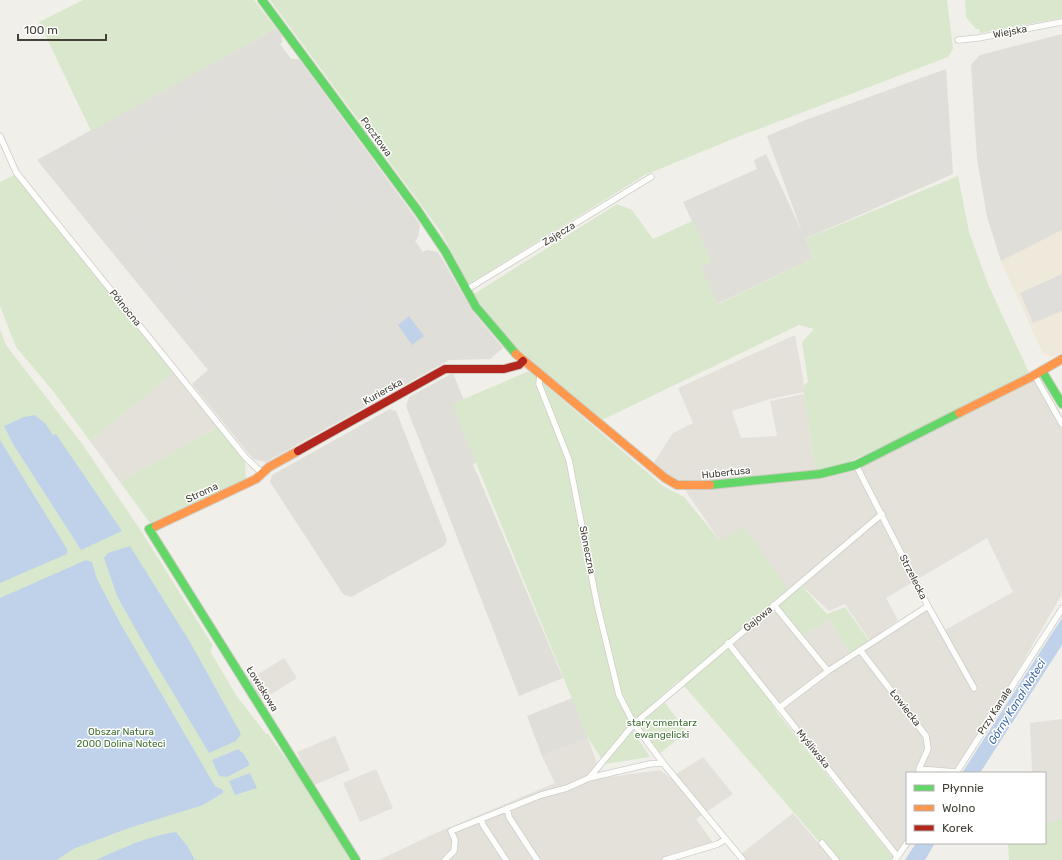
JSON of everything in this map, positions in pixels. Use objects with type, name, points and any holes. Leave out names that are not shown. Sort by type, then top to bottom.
[{"type":"street","name":"Pocztowa","points":[[262,0],[418,211],[445,251],[466,290]]},
{"type":"street","name":"Wiejska","points":[[958,40],[978,38],[1062,22]]},
{"type":"street","name":"Północna","points":[[0,136],[16,172],[246,458],[262,473]]},
{"type":"street","name":"Zajęcza","points":[[466,290],[651,177]]},
{"type":"street","name":"Hubertusa","points":[[466,290],[492,327],[523,361],[651,467],[677,485],[696,486],[820,474],[856,465],[1035,376],[1062,359]]},
{"type":"street","name":"Kurierska","points":[[262,473],[269,467],[445,369],[504,369],[519,365],[523,361]]},
{"type":"street","points":[[1042,371],[1062,404]]},
{"type":"street","name":"Słoneczna","points":[[540,376],[540,384],[569,460],[598,604],[619,695],[634,724],[663,763],[743,860]]},
{"type":"street","points":[[1035,376],[1062,424]]},
{"type":"street","name":"Strzelecka","points":[[856,465],[928,606],[974,688]]},
{"type":"street","name":"Stroma","points":[[149,529],[256,479],[262,473]]},
{"type":"street","name":"Gajowa","points":[[634,724],[882,514]]},
{"type":"street","name":"Łowiskowa","points":[[149,529],[356,860]]},
{"type":"street","points":[[774,605],[828,672]]},
{"type":"street","points":[[779,708],[860,650],[928,606]]},
{"type":"street","name":"Przy Kanale","points":[[957,772],[1062,609]]},
{"type":"street","name":"Myśliwska","points":[[728,643],[896,858]]},
{"type":"street","name":"Łowiecka","points":[[860,650],[926,736],[928,749],[919,771]]},
{"type":"street","points":[[589,778],[634,724]]},
{"type":"street","points":[[446,860],[454,851],[455,840],[451,831],[547,793],[567,788],[589,778],[649,764],[663,763]]},
{"type":"street","points":[[919,771],[938,772]]},
{"type":"street","points":[[507,808],[509,817],[537,860]]},
{"type":"street","points":[[482,819],[483,825],[506,860]]},
{"type":"street","points":[[665,860],[718,844],[726,838]]},
{"type":"street","points":[[822,843],[836,860]]},
{"type":"street","points":[[896,858],[906,844]]},
{"type":"shaded area","points":[[276,28],[282,36],[282,43],[280,44],[291,59],[299,59],[420,224],[418,238],[415,241],[423,252],[427,250],[438,252],[473,312],[503,348],[490,359],[449,360],[266,462],[253,459],[192,384],[208,370],[37,160]]},
{"type":"shaded area","points":[[1062,34],[1062,230],[1001,261],[987,217],[977,159],[971,65],[980,55]]},
{"type":"shaded area","points":[[946,69],[953,174],[805,239],[814,258],[717,304],[701,268],[711,262],[683,202],[757,169],[754,160],[766,154],[802,232],[767,136],[803,121]]},
{"type":"shaded area","points":[[940,76],[948,157],[931,165],[926,155],[937,150],[934,129],[929,129],[926,80]]},
{"type":"shaded area","points":[[196,92],[212,97],[130,157],[112,153]]},
{"type":"shaded area","points":[[322,96],[381,177],[367,187],[374,197],[356,210],[348,201],[345,203],[281,116],[284,114],[294,117]]},
{"type":"shaded area","points":[[292,171],[328,217],[307,234],[271,187]]},
{"type":"shaded area","points":[[316,176],[337,203],[331,208],[310,180]]},
{"type":"shaded area","points":[[132,212],[206,311],[200,315],[127,216]]},
{"type":"shaded area","points":[[1062,230],[1062,353],[1053,357],[1043,354],[1001,261]]},
{"type":"shaded area","points":[[1062,274],[1062,311],[1033,323],[1020,293]]},
{"type":"shaded area","points":[[353,300],[374,304],[306,354],[286,350]]},
{"type":"shaded area","points":[[795,335],[804,392],[770,399],[732,411],[741,438],[777,436],[770,401],[804,394],[816,474],[856,465],[1031,377],[1062,429],[1062,594],[990,719],[957,772],[906,772],[906,844],[897,856],[728,643],[774,605],[801,638],[828,619],[852,655],[928,606],[945,630],[1013,592],[987,538],[886,598],[898,620],[870,641],[845,604],[829,611],[800,584],[790,592],[720,541],[683,487],[651,467],[673,433],[693,423],[678,388]]},
{"type":"shaded area","points":[[174,372],[220,426],[120,482],[90,441]]},
{"type":"shaded area","points":[[453,373],[487,458],[473,464],[563,678],[519,696],[406,406],[409,397]]},
{"type":"shaded area","points":[[390,409],[396,411],[447,540],[444,546],[351,597],[343,594],[270,482],[272,475]]},
{"type":"shaded area","points":[[284,658],[297,678],[262,700],[249,680]]},
{"type":"shaded area","points":[[572,698],[588,738],[542,756],[527,716]]},
{"type":"shaded area","points":[[1062,719],[1062,839],[1046,825],[1046,772],[1032,772],[1030,723]]},
{"type":"shaded area","points":[[335,736],[350,770],[312,786],[297,752]]},
{"type":"shaded area","points":[[588,738],[602,778],[660,770],[670,778],[703,757],[733,794],[696,819],[717,848],[675,860],[379,860],[436,833],[555,783],[542,756]]},
{"type":"shaded area","points":[[376,769],[393,808],[360,822],[343,783]]},
{"type":"shaded area","points":[[793,813],[832,860],[746,860],[741,854]]},
{"type":"green space","points":[[83,0],[254,0],[276,28],[91,131],[39,22]]},
{"type":"green space","points":[[270,0],[947,0],[953,49],[948,57],[740,136],[645,175],[469,284],[441,232]]},
{"type":"green space","points":[[965,0],[1062,0],[1062,18],[980,33],[979,29],[976,29],[966,17]]},
{"type":"green space","points":[[14,175],[174,372],[90,441],[53,391],[16,347],[0,306],[0,182]]},
{"type":"green space","points":[[958,176],[969,232],[988,284],[1031,377],[853,460],[816,474],[804,394],[804,385],[808,382],[802,342],[814,329],[799,325],[602,420],[528,359],[495,325],[474,294],[617,204],[632,210],[653,239],[692,221],[712,262],[701,268],[718,304],[814,258],[805,239]]},
{"type":"green space","name":"Obszar Natura 2000 Dolina Noteci","points":[[0,329],[6,345],[83,445],[143,534],[213,646],[210,651],[236,695],[266,734],[268,734],[309,790],[355,860],[0,860]]},
{"type":"green space","points":[[529,371],[663,486],[684,497],[720,541],[744,527],[790,592],[800,584],[827,614],[845,607],[870,642],[852,655],[828,619],[801,638],[774,605],[726,643],[756,678],[776,711],[893,857],[892,860],[835,860],[679,680],[629,725],[650,757],[605,764],[588,738],[452,404]]},
{"type":"green space","points":[[220,426],[245,460],[246,480],[150,523],[120,482]]},
{"type":"green space","name":"stary cmentarz ewangelicki","points":[[665,703],[687,732],[659,754],[638,725]]},
{"type":"green space","points":[[1059,818],[1062,821],[1062,860],[1009,860],[1008,844],[1046,844],[1046,821],[1054,822]]},
{"type":"water","points":[[409,316],[424,336],[412,345],[398,325]]},
{"type":"water","points":[[34,415],[45,423],[53,435],[56,434],[122,531],[81,550],[13,444],[4,426],[24,417]]},
{"type":"water","points":[[0,440],[67,549],[67,554],[0,583]]},
{"type":"water","points":[[130,546],[190,642],[241,734],[236,741],[209,753],[117,596],[104,558],[108,553]]},
{"type":"water","points":[[86,560],[92,562],[97,579],[119,621],[215,786],[223,790],[223,793],[203,805],[129,828],[73,849],[57,860],[0,860],[0,598]]},
{"type":"water","name":"Górny Kanał Noteci","points":[[1062,618],[1062,645],[981,772],[963,772]]},
{"type":"water","points":[[238,749],[244,754],[250,765],[227,777],[219,776],[212,760]]},
{"type":"water","points":[[250,773],[257,788],[235,795],[229,781]]},
{"type":"water","points":[[176,832],[188,847],[195,860],[96,860],[145,839]]},
{"type":"water","points":[[915,844],[934,844],[925,860],[905,860]]},
{"type":"traffic: fast","points":[[262,0],[418,211],[445,251],[476,307],[516,354]]},
{"type":"traffic: fast","points":[[1042,371],[1062,404]]},
{"type":"traffic: fast","points":[[710,485],[820,474],[856,465],[959,413]]},
{"type":"traffic: fast","points":[[156,526],[149,529],[356,860]]},
{"type":"traffic: slow","points":[[516,354],[665,478],[677,485],[710,485]]},
{"type":"traffic: slow","points":[[959,413],[1031,377],[1062,359]]},
{"type":"traffic: slow","points":[[156,526],[256,479],[269,467],[298,451]]},
{"type":"traffic: jam","points":[[298,451],[445,369],[504,369],[519,365],[523,361]]}]
